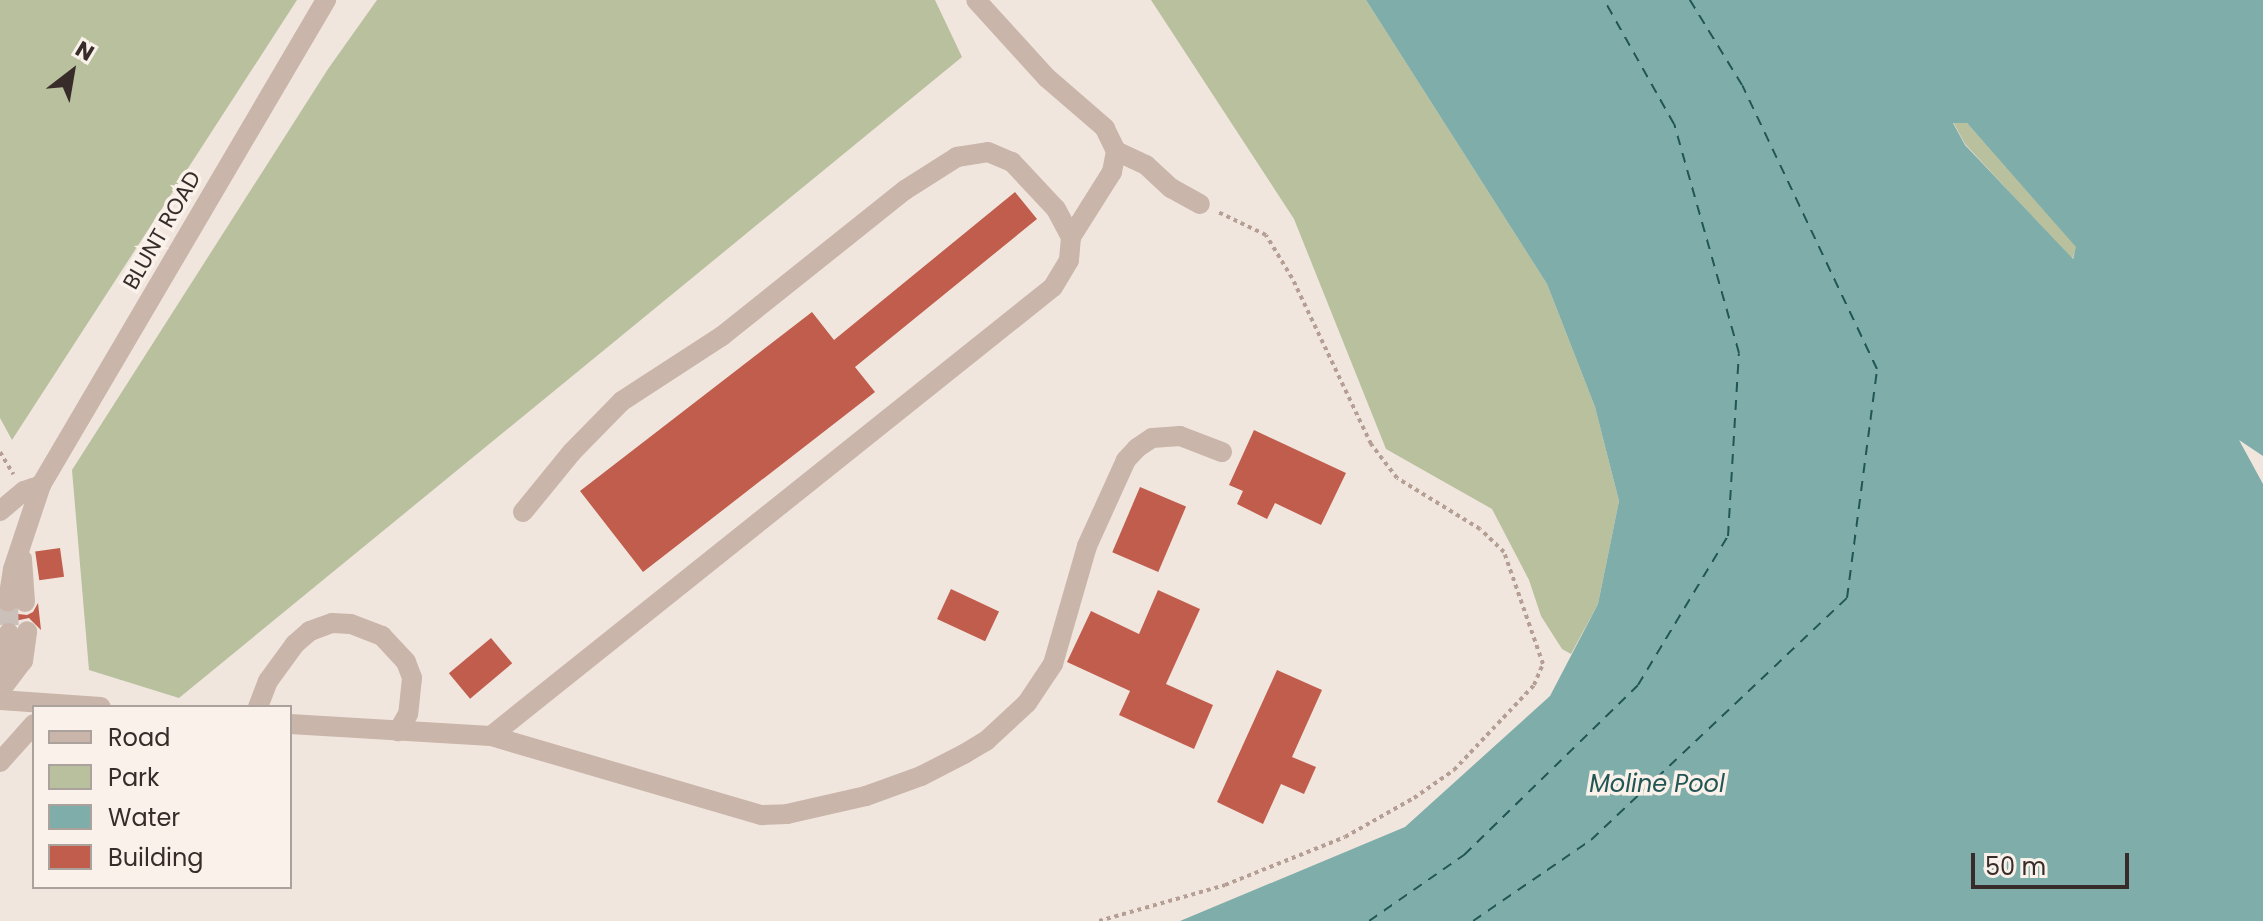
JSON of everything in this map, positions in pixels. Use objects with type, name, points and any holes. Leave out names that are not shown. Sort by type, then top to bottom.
[{"type":"street","name":"BLUNT ROAD","points":[[10,600],[22,544],[16,497],[326,0]]},
{"type":"street","points":[[976,0],[1047,78],[1105,128],[1116,151],[1146,165],[1171,188],[1200,204]]},
{"type":"street","points":[[491,736],[1053,287],[1069,260],[1071,237],[1103,191],[1116,151]]},
{"type":"street","points":[[523,512],[572,452],[622,401],[722,336],[905,190],[957,157],[988,152],[1012,162],[1056,209],[1071,237]]},
{"type":"street","points":[[292,724],[491,736],[762,815],[787,814],[866,796],[921,776],[986,741],[1027,703],[1053,664],[1087,546],[1126,460],[1137,448],[1152,438],[1180,436],[1222,452]]},
{"type":"street","points":[[259,705],[268,681],[295,644],[310,631],[332,623],[351,624],[382,636],[406,662],[412,678],[408,714],[398,731]]},
{"type":"street","points":[[0,671],[18,632],[23,661],[0,691]]},
{"type":"street","points":[[0,700],[72,705]]},
{"type":"street","points":[[0,762],[32,726]]},
{"type":"path","points":[[1099,921],[1238,880],[1345,837],[1414,798],[1454,770],[1534,685],[1543,664],[1504,552],[1480,529],[1397,478],[1371,444],[1292,278],[1266,235],[1200,204]]},
{"type":"path","points":[[0,452],[16,497]]},
{"type":"green space","points":[[0,0],[297,0],[12,440],[0,418]]},
{"type":"green space","points":[[377,0],[935,0],[962,57],[179,698],[89,670],[72,470],[328,69]]},
{"type":"green space","points":[[1151,0],[1366,0],[1547,284],[1595,407],[1619,501],[1598,604],[1571,654],[1562,649],[1541,616],[1529,580],[1492,509],[1386,449],[1294,219]]},
{"type":"green space","points":[[1953,122],[1967,123],[2077,247],[2072,259],[1965,144]]},
{"type":"water","name":"Moline Pool","points":[[1366,0],[2263,0],[2263,456],[2239,440],[2263,484],[2263,921],[1180,921],[1405,827],[1550,696],[1598,604],[1619,501],[1595,407],[1547,284]],"holes":[[[1953,123],[1967,123],[2076,247],[2073,259],[1965,145]]]},
{"type":"building","points":[[1015,192],[1037,219],[855,367],[875,392],[643,572],[580,491],[812,312],[834,340]]},
{"type":"building","points":[[1254,430],[1346,473],[1321,525],[1275,503],[1267,519],[1237,504],[1243,491],[1229,485]]},
{"type":"building","points":[[1140,487],[1186,507],[1158,572],[1112,552]]},
{"type":"building","points":[[60,548],[64,577],[39,580],[35,551]]},
{"type":"building","points":[[951,589],[999,611],[985,641],[937,619]]},
{"type":"building","points":[[1158,590],[1200,609],[1166,684],[1213,705],[1194,749],[1119,715],[1130,691],[1067,662],[1091,611],[1139,634]]},
{"type":"building","points":[[38,603],[41,630],[29,618],[0,624],[0,612],[27,615]]},
{"type":"building","points":[[491,638],[512,663],[470,699],[449,673]]},
{"type":"building","points":[[1277,670],[1322,690],[1292,757],[1316,767],[1304,794],[1281,784],[1263,824],[1217,802]]},
{"type":"ferry route","points":[[1369,921],[1464,855],[1638,685],[1728,536],[1739,353],[1674,124],[1604,0]]},
{"type":"ferry route","points":[[1473,921],[1591,840],[1847,598],[1877,369],[1742,85],[1690,0]]},
{"type":"tunnel","points":[[8,605],[9,633]]}]
